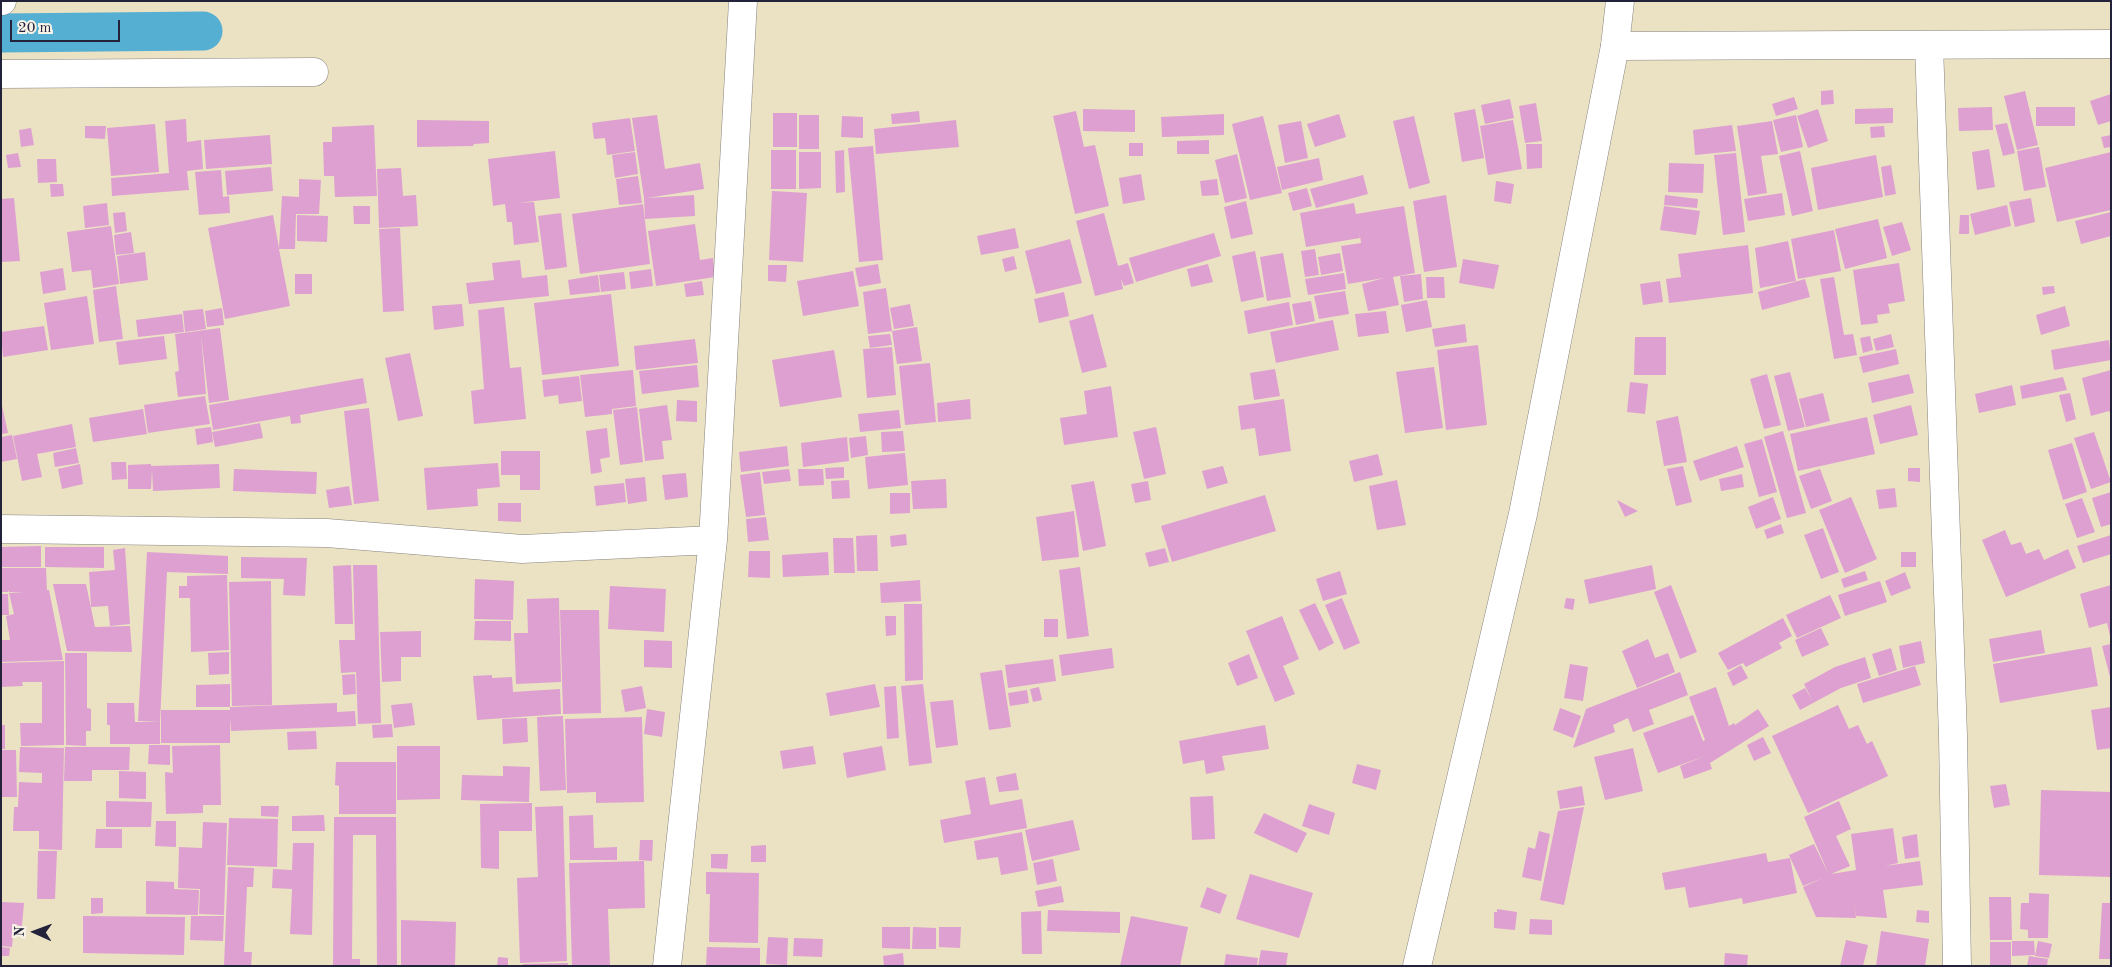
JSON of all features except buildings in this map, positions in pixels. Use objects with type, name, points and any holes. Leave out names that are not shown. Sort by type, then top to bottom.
[{"type":"street","points":[[667,966],[713,540],[743,1]]},
{"type":"street","points":[[1418,966],[1522,514],[1615,46],[1620,1]]},
{"type":"street","points":[[1615,46],[2111,44]]},
{"type":"street","points":[[1929,45],[1954,736],[1956,966]]},
{"type":"street","points":[[1,74],[314,72]]},
{"type":"street","points":[[1,529],[326,533],[522,548],[713,540]]},
{"type":"waterway","points":[[1,33],[203,31]]}]
